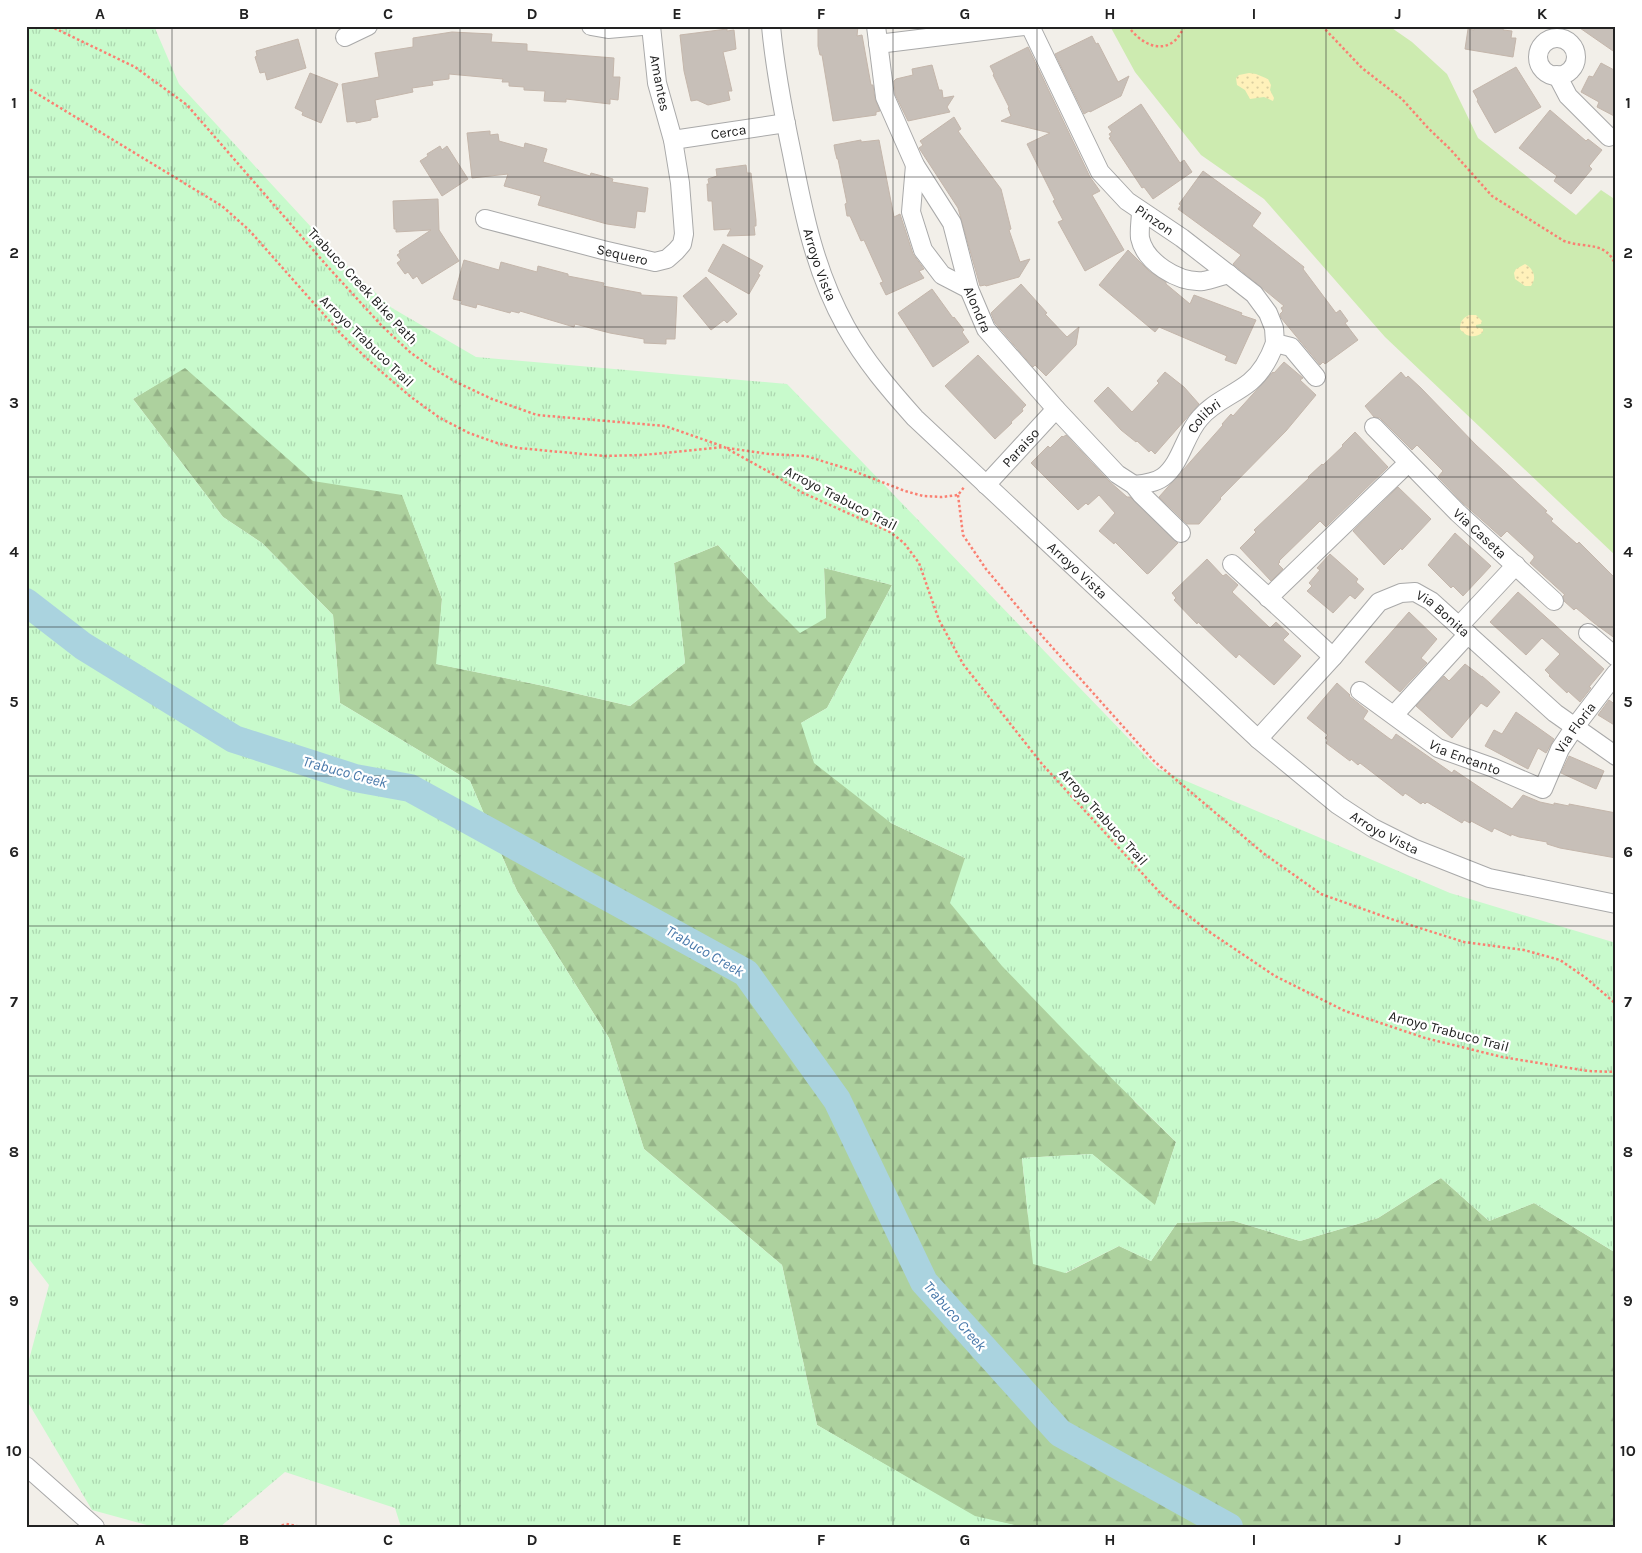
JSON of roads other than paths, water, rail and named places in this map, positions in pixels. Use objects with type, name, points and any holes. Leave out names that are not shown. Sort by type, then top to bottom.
[{"type":"street","points":[[345,37],[368,26]]},
{"type":"street","points":[[591,26],[608,29],[642,26]]},
{"type":"street","name":"Amantes","points":[[651,26],[657,83],[673,140]]},
{"type":"street","name":"Arroyo Vista","points":[[771,26],[776,74],[803,211],[817,265],[846,327],[864,356],[885,384],[915,418],[1258,738],[1338,805],[1373,828],[1413,848],[1490,878],[1616,904]]},
{"type":"street","name":"Alondra","points":[[876,26],[885,98],[915,164],[952,223],[969,289],[986,329],[1056,410],[1117,474],[1134,485],[1181,533]]},
{"type":"street","points":[[878,44],[1024,26]]},
{"type":"street","name":"Pinzon","points":[[1030,26],[1100,172],[1127,201],[1182,238],[1254,294],[1268,313],[1274,328],[1275,343]]},
{"type":"street","points":[[1550,32],[1567,40],[1573,47],[1576,55],[1570,71],[1562,75],[1546,72],[1540,66],[1537,58],[1538,50],[1550,32]]},
{"type":"street","points":[[1557,75],[1568,96],[1609,137]]},
{"type":"street","name":"Cerca","points":[[673,140],[786,123]]},
{"type":"street","name":"Sequero","points":[[484,220],[655,262],[667,259],[682,244],[684,234],[680,183],[673,140]]},
{"type":"street","points":[[915,164],[911,212],[924,250],[942,275],[969,289]]},
{"type":"street","points":[[1141,210],[1140,238],[1148,256],[1170,273],[1186,280],[1202,281],[1229,274]]},
{"type":"street","points":[[1275,343],[1291,347],[1316,377]]},
{"type":"street","name":"Colibri","points":[[1134,485],[1152,483],[1169,471],[1200,417],[1219,401],[1250,381],[1263,367],[1275,343]]},
{"type":"street","name":"Paraiso","points":[[980,479],[1056,410]]},
{"type":"street","name":"Via Caseta","points":[[1374,427],[1458,513],[1554,601]]},
{"type":"street","points":[[1268,598],[1408,463]]},
{"type":"street","points":[[1232,564],[1333,657]]},
{"type":"street","points":[[1394,715],[1516,565]]},
{"type":"street","name":"Via Bonita","points":[[1258,738],[1333,657],[1380,602],[1401,593],[1415,592],[1431,601],[1528,690],[1574,728],[1616,756]]},
{"type":"street","points":[[1588,633],[1616,657]]},
{"type":"street","name":"Via Floria","points":[[1544,789],[1560,749],[1616,673]]},
{"type":"street","name":"Via Encanto","points":[[1360,691],[1438,748],[1494,768],[1544,789]]},
{"type":"street","points":[[26,1466],[95,1527]]},
{"type":"waterway","name":"Trabuco Creek","points":[[26,602],[83,646],[234,739],[355,778],[410,788],[746,973],[837,1100],[924,1282],[1060,1433],[1229,1527]]}]
